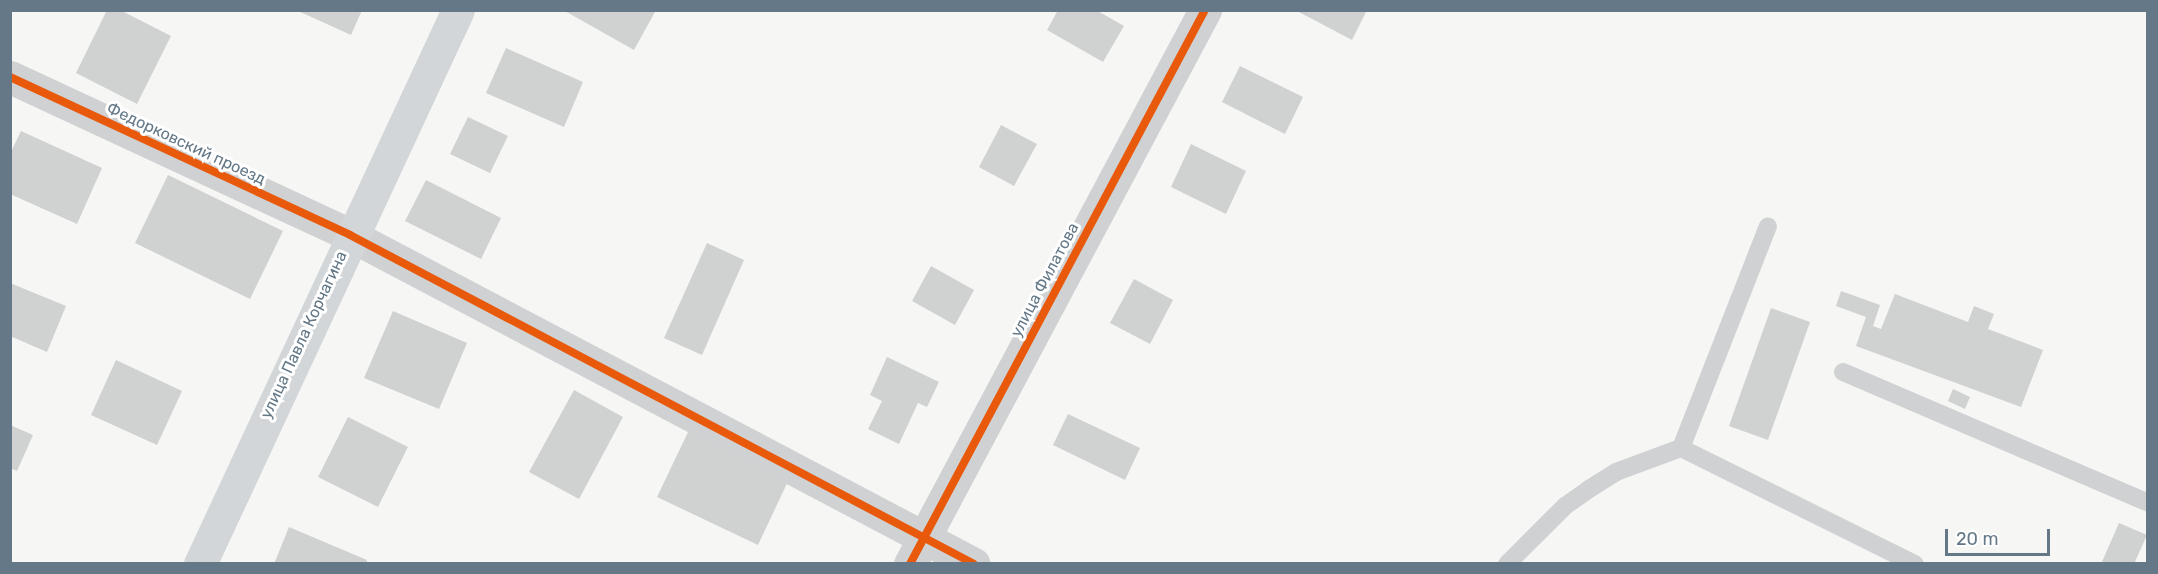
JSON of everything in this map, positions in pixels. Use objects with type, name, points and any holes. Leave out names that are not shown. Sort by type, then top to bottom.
[{"type":"main road","name":"улица Павла Корчагина","points":[[200,564],[350,236],[458,10]]},
{"type":"street","name":"улица Филатова","points":[[916,551],[1205,10]]},
{"type":"street","name":"Федорковский проезд","points":[[10,77],[350,236],[916,551],[974,564]]},
{"type":"lane","points":[[1681,448],[1768,226]]},
{"type":"lane","points":[[1843,372],[2148,503]]},
{"type":"lane","points":[[1507,564],[1565,506],[1589,489],[1616,472],[1681,448],[1915,564]]},
{"type":"building","points":[[107,10],[120,10],[171,36],[137,104],[76,73]]},
{"type":"building","points":[[296,10],[362,10],[351,35]]},
{"type":"building","points":[[563,10],[656,10],[634,50]]},
{"type":"building","points":[[1058,10],[1096,10],[1124,26],[1103,62],[1047,30]]},
{"type":"building","points":[[1295,10],[1367,10],[1352,40]]},
{"type":"building","points":[[506,48],[583,82],[564,127],[486,93]]},
{"type":"building","points":[[1240,66],[1303,97],[1285,134],[1222,102]]},
{"type":"building","points":[[468,117],[508,136],[490,173],[450,154]]},
{"type":"building","points":[[1001,125],[1037,144],[1014,186],[979,167]]},
{"type":"building","points":[[21,131],[102,168],[77,224],[10,194],[10,154]]},
{"type":"building","points":[[1191,144],[1246,171],[1226,214],[1171,187]]},
{"type":"building","points":[[168,175],[283,231],[250,299],[135,243]]},
{"type":"building","points":[[426,180],[501,218],[481,259],[405,221]]},
{"type":"building","points":[[707,243],[744,260],[702,355],[664,338]]},
{"type":"building","points":[[931,266],[974,290],[955,325],[912,301]]},
{"type":"building","points":[[1134,279],[1173,300],[1150,344],[1110,323]]},
{"type":"building","points":[[10,283],[66,306],[47,352],[10,336]]},
{"type":"building","points":[[1841,291],[1880,305],[1873,326],[1881,329],[1895,294],[1968,322],[1974,306],[1994,314],[1988,329],[2043,350],[2021,407],[1856,346],[1866,317],[1836,306]]},
{"type":"building","points":[[1771,308],[1810,322],[1768,440],[1729,426]]},
{"type":"building","points":[[393,311],[467,343],[439,409],[364,378]]},
{"type":"building","points":[[887,357],[939,382],[927,407],[918,403],[899,444],[868,429],[882,401],[870,395]]},
{"type":"building","points":[[116,360],[182,391],[157,445],[91,415]]},
{"type":"building","points":[[1953,389],[1970,397],[1965,409],[1948,401]]},
{"type":"building","points":[[574,390],[623,417],[579,499],[529,472]]},
{"type":"building","points":[[1068,414],[1140,448],[1125,480],[1053,445]]},
{"type":"building","points":[[348,417],[408,447],[378,507],[318,477]]},
{"type":"building","points":[[10,425],[33,435],[17,471],[10,468]]},
{"type":"building","points":[[689,430],[790,477],[758,545],[657,497]]},
{"type":"building","points":[[2119,523],[2147,535],[2134,564],[2101,564]]},
{"type":"building","points":[[289,527],[367,560],[366,564],[274,564]]},
{"type":"cycle path","points":[[910,564],[1205,10]]},
{"type":"cycle path","points":[[10,77],[350,235],[974,564]]}]
